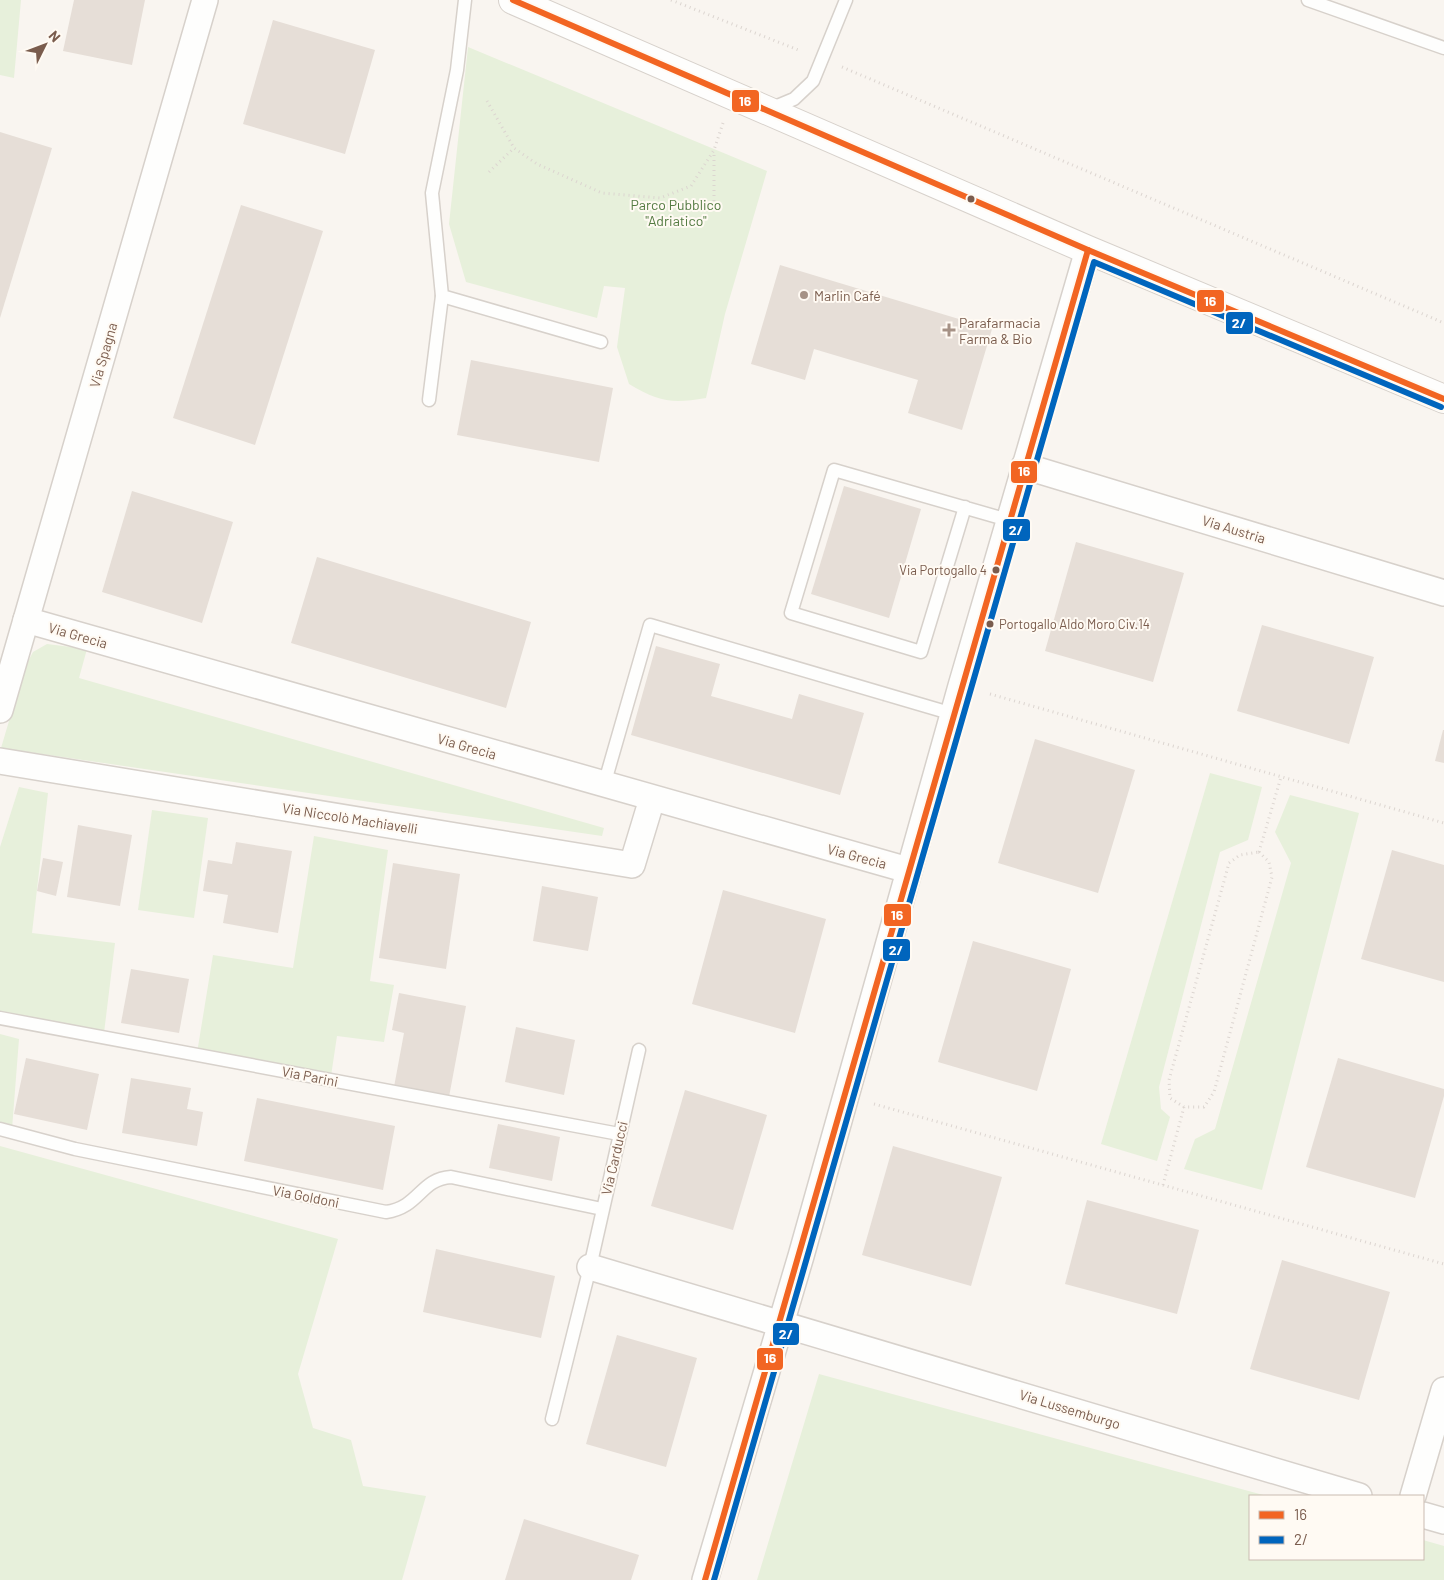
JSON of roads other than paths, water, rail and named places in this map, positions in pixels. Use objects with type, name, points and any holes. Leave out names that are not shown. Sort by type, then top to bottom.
[{"type":"street","name":"Via Spagna","points":[[0,710],[206,0]]},
{"type":"street","points":[[513,0],[1088,250],[1444,399]]},
{"type":"street","points":[[705,1580],[781,1322],[1008,520],[1088,250]]},
{"type":"street","name":"Via Austria","points":[[1024,466],[1444,593]]},
{"type":"street","name":"Via Grecia","points":[[26,620],[652,799],[908,870]]},
{"type":"street","name":"Via Niccolò Machiavelli","points":[[0,760],[632,865],[652,799]]},
{"type":"street","points":[[587,1277],[781,1322]]},
{"type":"street","name":"Via Lussemburgo","points":[[781,1322],[1356,1495]]},
{"type":"street","points":[[1413,1495],[1444,1390]]},
{"type":"street","points":[[1424,1515],[1444,1521]]},
{"type":"lane","points":[[429,400],[442,296],[432,193],[457,70],[465,0]]},
{"type":"lane","points":[[766,111],[794,99],[813,81],[846,0]]},
{"type":"lane","points":[[1308,0],[1444,48]]},
{"type":"lane","points":[[442,296],[601,342]]},
{"type":"lane","points":[[965,507],[921,652],[791,612],[834,470],[965,507],[1008,520]]},
{"type":"lane","points":[[604,785],[650,625],[953,714]]},
{"type":"lane","name":"Via Parini","points":[[0,1018],[620,1134]]},
{"type":"lane","name":"Via Carducci","points":[[552,1419],[639,1050]]},
{"type":"lane","name":"Via Goldoni","points":[[0,1129],[75,1149],[386,1212],[400,1210],[411,1203],[432,1182],[451,1178],[602,1209]]},
{"type":"place","name":"Marlin Café","points":[[804,295]]},
{"type":"place","name":"Parafarmacia Farma & Bio","points":[[949,330]]},
{"type":"place","name":"Via Portogallo 4","points":[[996,570]]},
{"type":"place","name":"Portogallo Aldo Moro Civ.14","points":[[990,624]]},
{"type":"park label","name":"Parco Pubblico \"Adriatico\"","points":[[676,212]]}]
